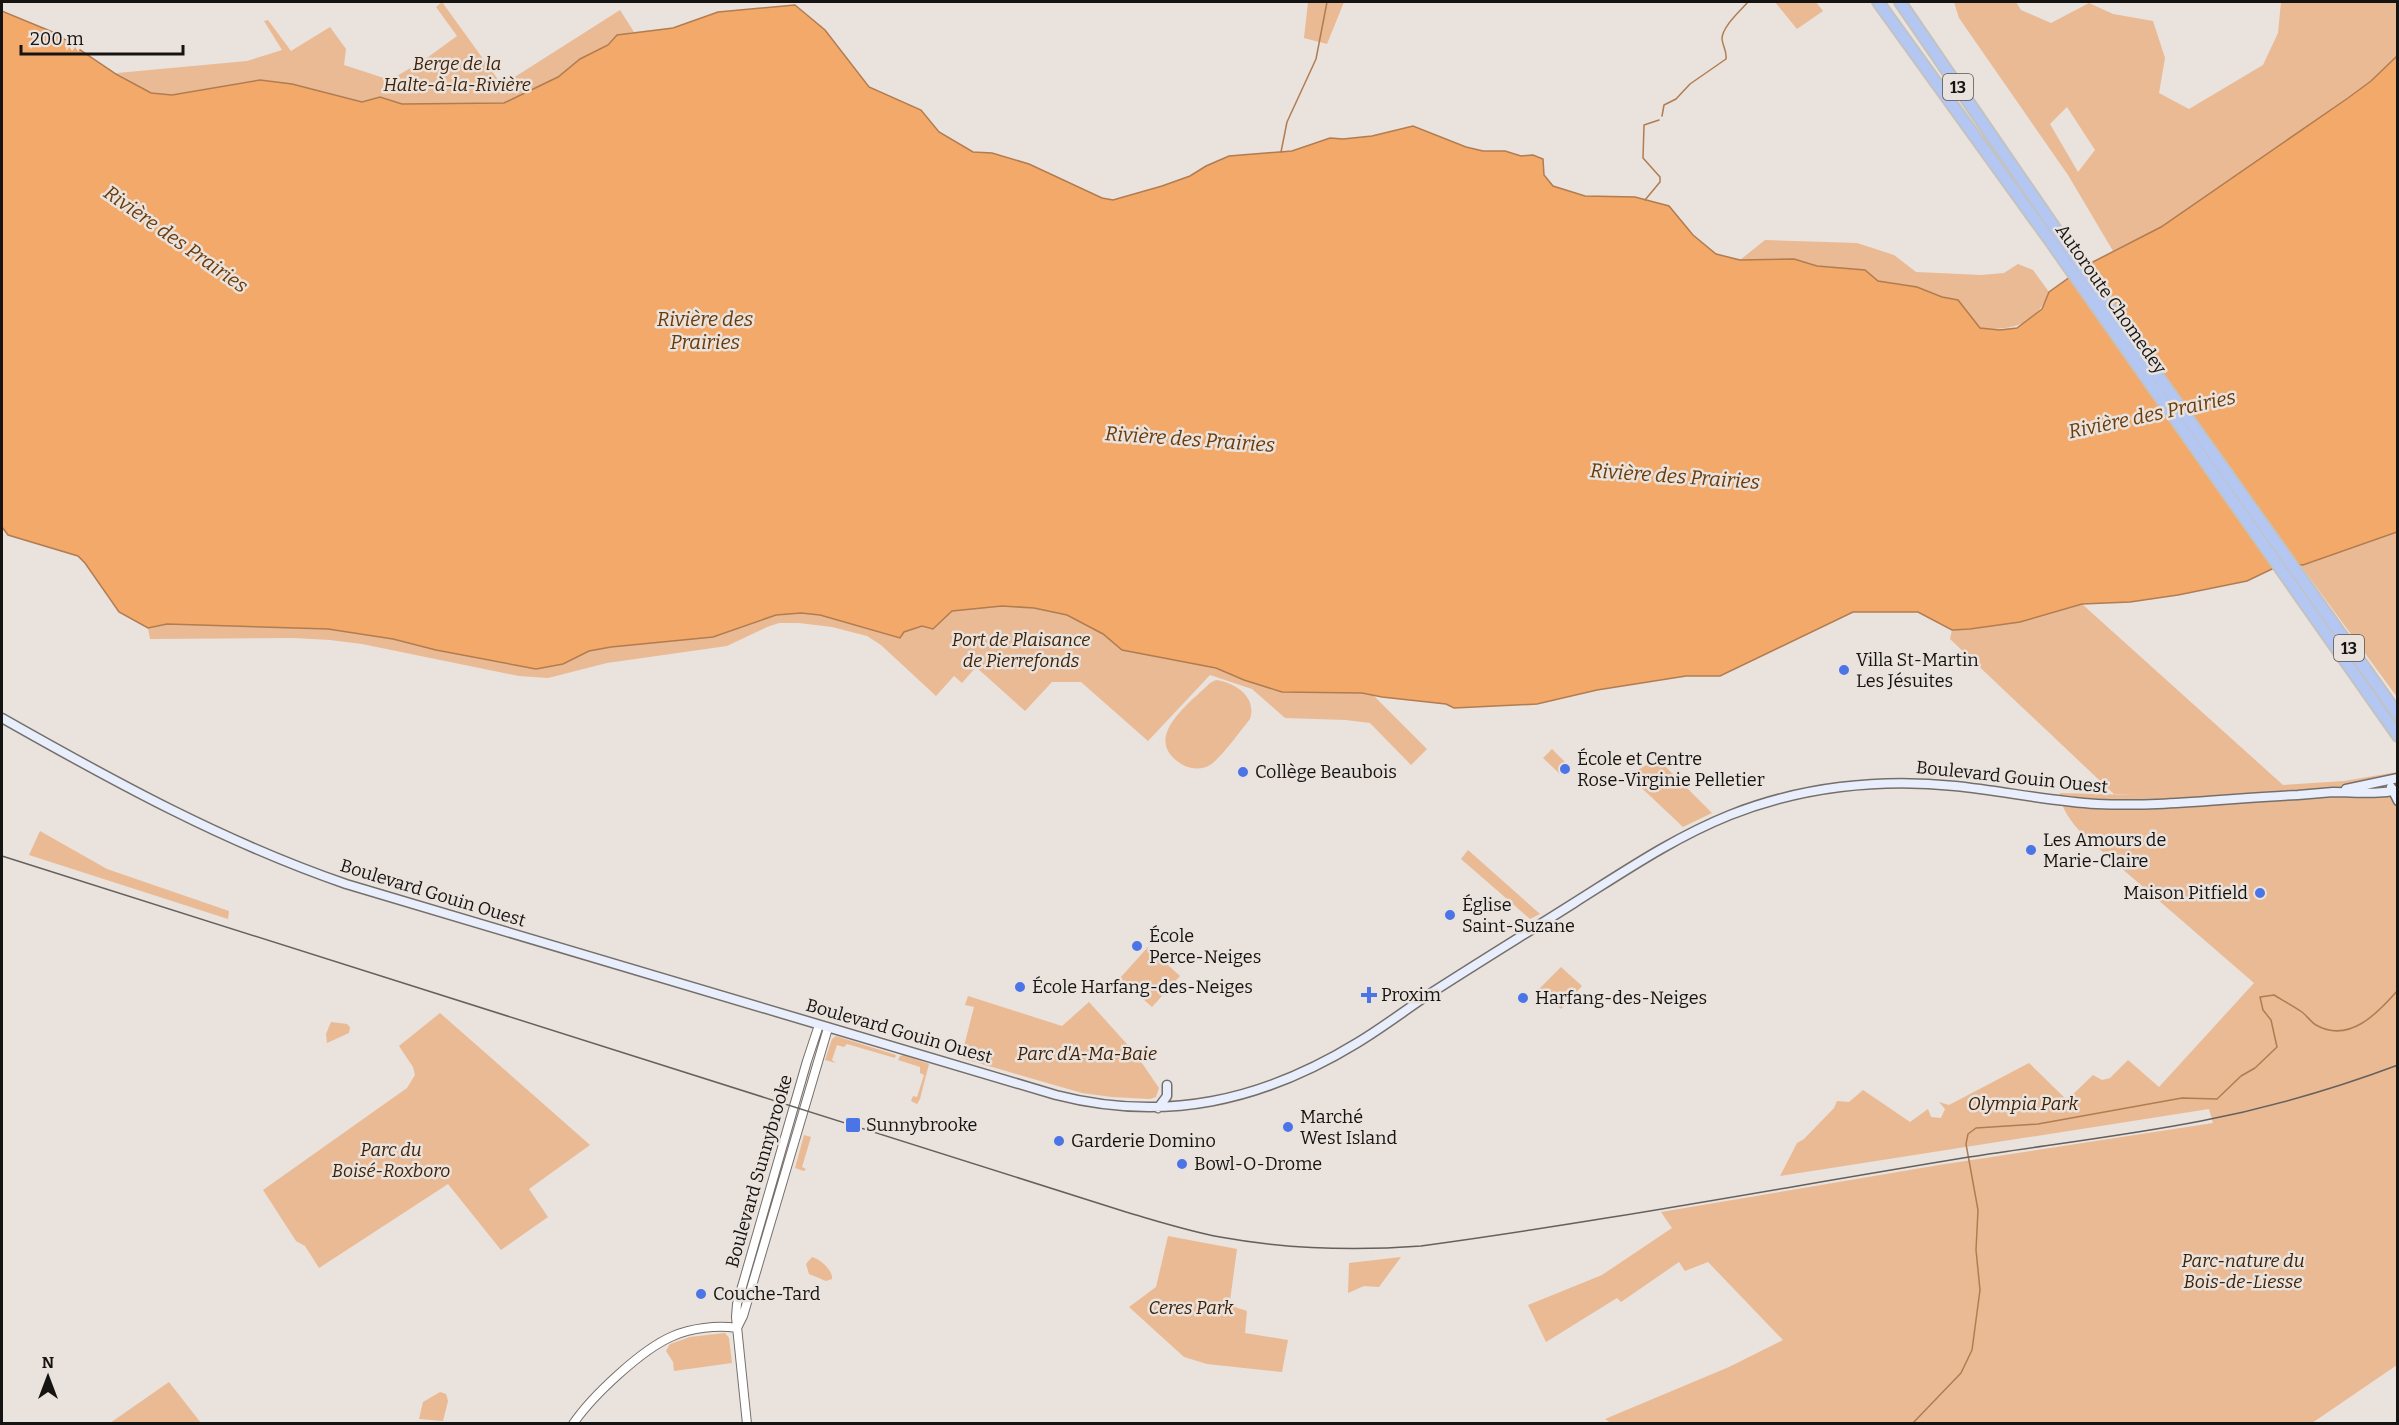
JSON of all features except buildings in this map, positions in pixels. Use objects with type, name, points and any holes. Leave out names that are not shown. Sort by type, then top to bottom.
[{"type":"highway","name":"Autoroute Chomedey","points":[[1878,2],[2055,239],[2297,584],[2396,734]]},
{"type":"highway","name":"Autoroute Chomedey","points":[[1900,2],[2055,239]]},
{"type":"highway","name":"Autoroute Chomedey","points":[[2297,584],[2397,715]]},
{"type":"main road","name":"Boulevard Gouin Ouest","points":[[2,718],[167,809],[293,865],[389,898],[1069,1098],[1107,1105],[1158,1108],[1201,1104],[1241,1096],[1272,1086],[1310,1069],[1366,1038],[1444,985],[1656,851],[1710,824],[1776,800],[1834,788],[1896,783],[1954,786],[2044,800],[2118,804],[2395,790]]},
{"type":"main road","name":"Boulevard Gouin Ouest","points":[[2334,792],[2393,779]]},
{"type":"main road","points":[[2393,779],[2397,801]]},
{"type":"main road","points":[[1158,1108],[1167,1096],[1167,1085]]},
{"type":"street","name":"Boulevard Sunnybrooke","points":[[747,1424],[736,1317],[740,1291],[824,1026]]},
{"type":"street","points":[[573,1424],[587,1404],[605,1387],[662,1341],[688,1331],[723,1326],[737,1328]]},
{"type":"green space","name":"Berge de la Halte-à-la-Rivière","points":[[442,2],[502,85],[620,10],[634,32],[617,35],[606,46],[580,59],[558,77],[504,103],[402,104],[380,97],[362,102],[292,84],[260,80],[172,95],[151,93],[117,73],[247,61],[282,50],[264,21],[268,20],[291,51],[330,27],[346,49],[344,65],[390,80],[424,60],[457,36],[436,7]]},
{"type":"green space","points":[[1308,2],[1344,2],[1327,44],[1304,38]]},
{"type":"green space","points":[[1775,2],[1816,2],[1823,11],[1797,29]]},
{"type":"green space","points":[[1954,2],[2016,2],[2021,10],[2051,23],[2089,3],[2113,14],[2153,21],[2165,58],[2159,93],[2189,109],[2263,65],[2278,33],[2281,2],[2397,2],[2397,56],[2371,81],[2348,98],[2161,227],[2113,251],[2068,175],[1959,18]],"holes":[[[2067,107],[2095,150],[2078,172],[2050,124]]]},
{"type":"green space","points":[[1765,240],[1857,243],[1894,255],[1916,272],[1981,275],[2004,273],[2018,264],[2033,270],[2049,292],[2037,312],[2022,324],[2003,328],[1980,328],[1957,300],[1917,287],[1878,281],[1865,270],[1817,266],[1794,259],[1740,260]]},
{"type":"green space","points":[[2397,530],[2397,697],[2298,562]]},
{"type":"green space","name":"Parc-nature du Bois-de-Liesse","points":[[2082,604],[2283,785],[2344,781],[2397,772],[2397,1365],[2312,1423],[1611,1423],[1605,1419],[1729,1367],[1783,1340],[1708,1262],[1685,1271],[1679,1262],[1621,1302],[1617,1298],[1546,1342],[1528,1305],[1602,1275],[1672,1228],[1661,1212],[1939,1165],[2213,1123],[2209,1109],[1780,1176],[1797,1143],[1804,1139],[1834,1108],[1837,1101],[1849,1102],[1863,1090],[1910,1122],[1928,1109],[1931,1117],[1941,1118],[1945,1109],[1939,1102],[1949,1105],[2029,1063],[2067,1100],[2093,1075],[2102,1080],[2110,1078],[2128,1060],[2159,1087],[2254,983],[2082,834],[2065,810],[2060,793],[2114,794],[1950,639],[1952,630],[2020,622]]},
{"type":"green space","name":"Port de Plaisance de Pierrefonds","points":[[1001,605],[1034,608],[1067,615],[1103,634],[1122,650],[1216,668],[1282,692],[1373,695],[1427,749],[1411,765],[1370,723],[1285,718],[1252,689],[1210,675],[1148,741],[1081,682],[1052,682],[1025,711],[976,667],[962,683],[954,676],[936,696],[881,645],[867,636],[832,627],[799,623],[779,623],[727,646],[607,663],[548,678],[519,676],[362,644],[330,640],[150,639],[148,628],[167,624],[328,629],[393,639],[436,650],[536,669],[563,664],[589,651],[611,647],[713,637],[776,615],[801,613],[821,615],[900,638],[904,632],[922,626],[933,629],[952,611]]},
{"type":"green space","points":[[1216,680],[1231,684],[1243,692],[1250,704],[1250,719],[1210,765],[1193,768],[1183,765],[1171,755],[1166,744],[1167,733],[1181,711]]},
{"type":"green space","points":[[1552,749],[1568,765],[1560,774],[1543,758]]},
{"type":"green space","points":[[1653,761],[1662,763],[1712,813],[1683,827],[1630,777],[1631,774]]},
{"type":"green space","points":[[40,831],[107,869],[229,911],[228,919],[29,855]]},
{"type":"green space","points":[[1468,850],[1540,914],[1530,919],[1461,859]]},
{"type":"green space","points":[[1148,947],[1180,976],[1152,1007],[1120,978]]},
{"type":"green space","points":[[1561,967],[1582,986],[1561,1009],[1538,990]]},
{"type":"green space","name":"Parc d'A-Ma-Baie","points":[[968,996],[1062,1026],[1089,1002],[1135,1053],[1159,1088],[1156,1097],[1150,1099],[1112,1097],[1082,1093],[961,1058],[974,1007],[965,1005]]},
{"type":"green space","name":"Parc du Boisé-Roxboro","points":[[440,1013],[590,1145],[529,1189],[548,1217],[501,1250],[448,1184],[319,1268],[305,1246],[296,1241],[263,1190],[407,1088],[415,1075],[413,1067],[399,1046]]},
{"type":"green space","points":[[331,1022],[347,1024],[350,1027],[349,1033],[327,1043],[326,1034]]},
{"type":"green space","points":[[836,1036],[896,1055],[895,1058],[847,1044],[844,1047],[837,1045],[832,1060],[836,1063],[825,1060],[832,1039]]},
{"type":"green space","points":[[904,1055],[929,1064],[917,1104],[911,1101],[913,1096],[917,1097],[924,1075],[920,1073],[920,1067],[898,1060]]},
{"type":"green space","points":[[804,1135],[811,1137],[802,1167],[806,1169],[804,1171],[795,1168]]},
{"type":"green space","name":"Ceres Park","points":[[1168,1236],[1237,1249],[1230,1301],[1232,1306],[1247,1311],[1245,1333],[1288,1340],[1282,1372],[1207,1364],[1184,1357],[1129,1307],[1156,1287]]},
{"type":"green space","points":[[812,1257],[825,1265],[832,1279],[826,1281],[809,1274],[806,1264]]},
{"type":"green space","points":[[1401,1257],[1379,1287],[1364,1286],[1348,1293],[1349,1263]]},
{"type":"green space","points":[[725,1333],[729,1338],[732,1363],[674,1371],[673,1362],[666,1351],[670,1344],[690,1337]]},
{"type":"green space","points":[[169,1382],[201,1423],[110,1423]]},
{"type":"green space","points":[[440,1392],[446,1394],[448,1401],[443,1421],[419,1419],[423,1402]]},
{"type":"water","name":"Rivière des Prairies","points":[[795,5],[825,30],[869,87],[921,110],[939,132],[973,152],[992,153],[1029,164],[1102,198],[1113,200],[1162,186],[1190,176],[1229,156],[1292,151],[1330,138],[1372,136],[1413,126],[1466,147],[1483,151],[1505,151],[1521,156],[1533,155],[1543,159],[1544,175],[1553,186],[1585,196],[1635,197],[1669,206],[1693,235],[1716,254],[1740,260],[1794,259],[1817,266],[1865,270],[1878,281],[1917,287],[1942,297],[1958,300],[1980,328],[2000,330],[2017,328],[2042,309],[2049,292],[2087,265],[2161,227],[2348,98],[2371,81],[2397,56],[2397,532],[2303,565],[2293,564],[2274,568],[2247,581],[2178,595],[2130,602],[2082,604],[2020,622],[1952,630],[1918,612],[1853,612],[1720,676],[1686,676],[1597,690],[1537,704],[1454,708],[1446,704],[1362,693],[1282,692],[1216,668],[1122,650],[1103,634],[1067,615],[1034,608],[1002,606],[952,611],[933,629],[922,626],[904,632],[900,638],[820,615],[801,613],[776,615],[713,637],[611,647],[589,651],[563,664],[536,669],[436,650],[393,639],[328,629],[167,624],[148,628],[119,612],[78,556],[8,535],[2,527],[2,11],[55,33],[116,74],[151,93],[172,95],[260,80],[292,84],[362,102],[380,97],[402,104],[504,103],[558,77],[580,59],[608,45],[617,35],[673,28],[718,12]]},
{"type":"waterway","points":[[1281,152],[1287,122],[1316,59],[1327,2]]},
{"type":"waterway","points":[[1662,116],[1664,105],[1676,99],[1690,84],[1726,59],[1723,34],[1732,19],[1748,2]]},
{"type":"waterway","points":[[1645,200],[1660,182],[1660,177],[1643,158],[1644,125],[1659,120]]},
{"type":"waterway","points":[[1912,1424],[1961,1373],[1972,1350],[1980,1290],[1976,1250],[1978,1210],[1966,1144],[1968,1134],[1976,1128],[2038,1124],[2182,1098],[2217,1099],[2277,1047],[2271,1020],[2263,1010],[2260,997],[2274,995],[2302,1012],[2316,1025],[2328,1030],[2340,1031],[2362,1023],[2372,1016],[2398,990]]},
{"type":"tram line","points":[[2,856],[1126,1212],[1208,1235],[1295,1246],[1345,1249],[1421,1246],[2143,1131],[2226,1116],[2276,1104],[2398,1065]]},
{"type":"place","name":"Villa St-Martin Les Jésuites","points":[[1844,670]]},
{"type":"place","name":"École et Centre Rose-Virginie Pelletier","points":[[1565,769]]},
{"type":"place","name":"Collège Beaubois","points":[[1243,772]]},
{"type":"place","name":"Les Amours de Marie-Claire","points":[[2031,850]]},
{"type":"place","name":"Maison Pitfield","points":[[2260,893]]},
{"type":"place","name":"Église Saint-Suzane","points":[[1450,915]]},
{"type":"place","name":"École Perce-Neiges","points":[[1137,946]]},
{"type":"place","name":"École Harfang-des-Neiges","points":[[1020,987]]},
{"type":"place","name":"Proxim","points":[[1369,995]]},
{"type":"place","name":"Harfang-des-Neiges","points":[[1523,998]]},
{"type":"place","name":"Sunnybrooke","points":[[853,1125]]},
{"type":"place","name":"Marché West Island","points":[[1288,1127]]},
{"type":"place","name":"Garderie Domino","points":[[1059,1141]]},
{"type":"place","name":"Bowl-O-Drome","points":[[1182,1164]]},
{"type":"place","name":"Couche-Tard","points":[[701,1294]]},
{"type":"park label","name":"Olympia Park","points":[[2023,1104]]}]
